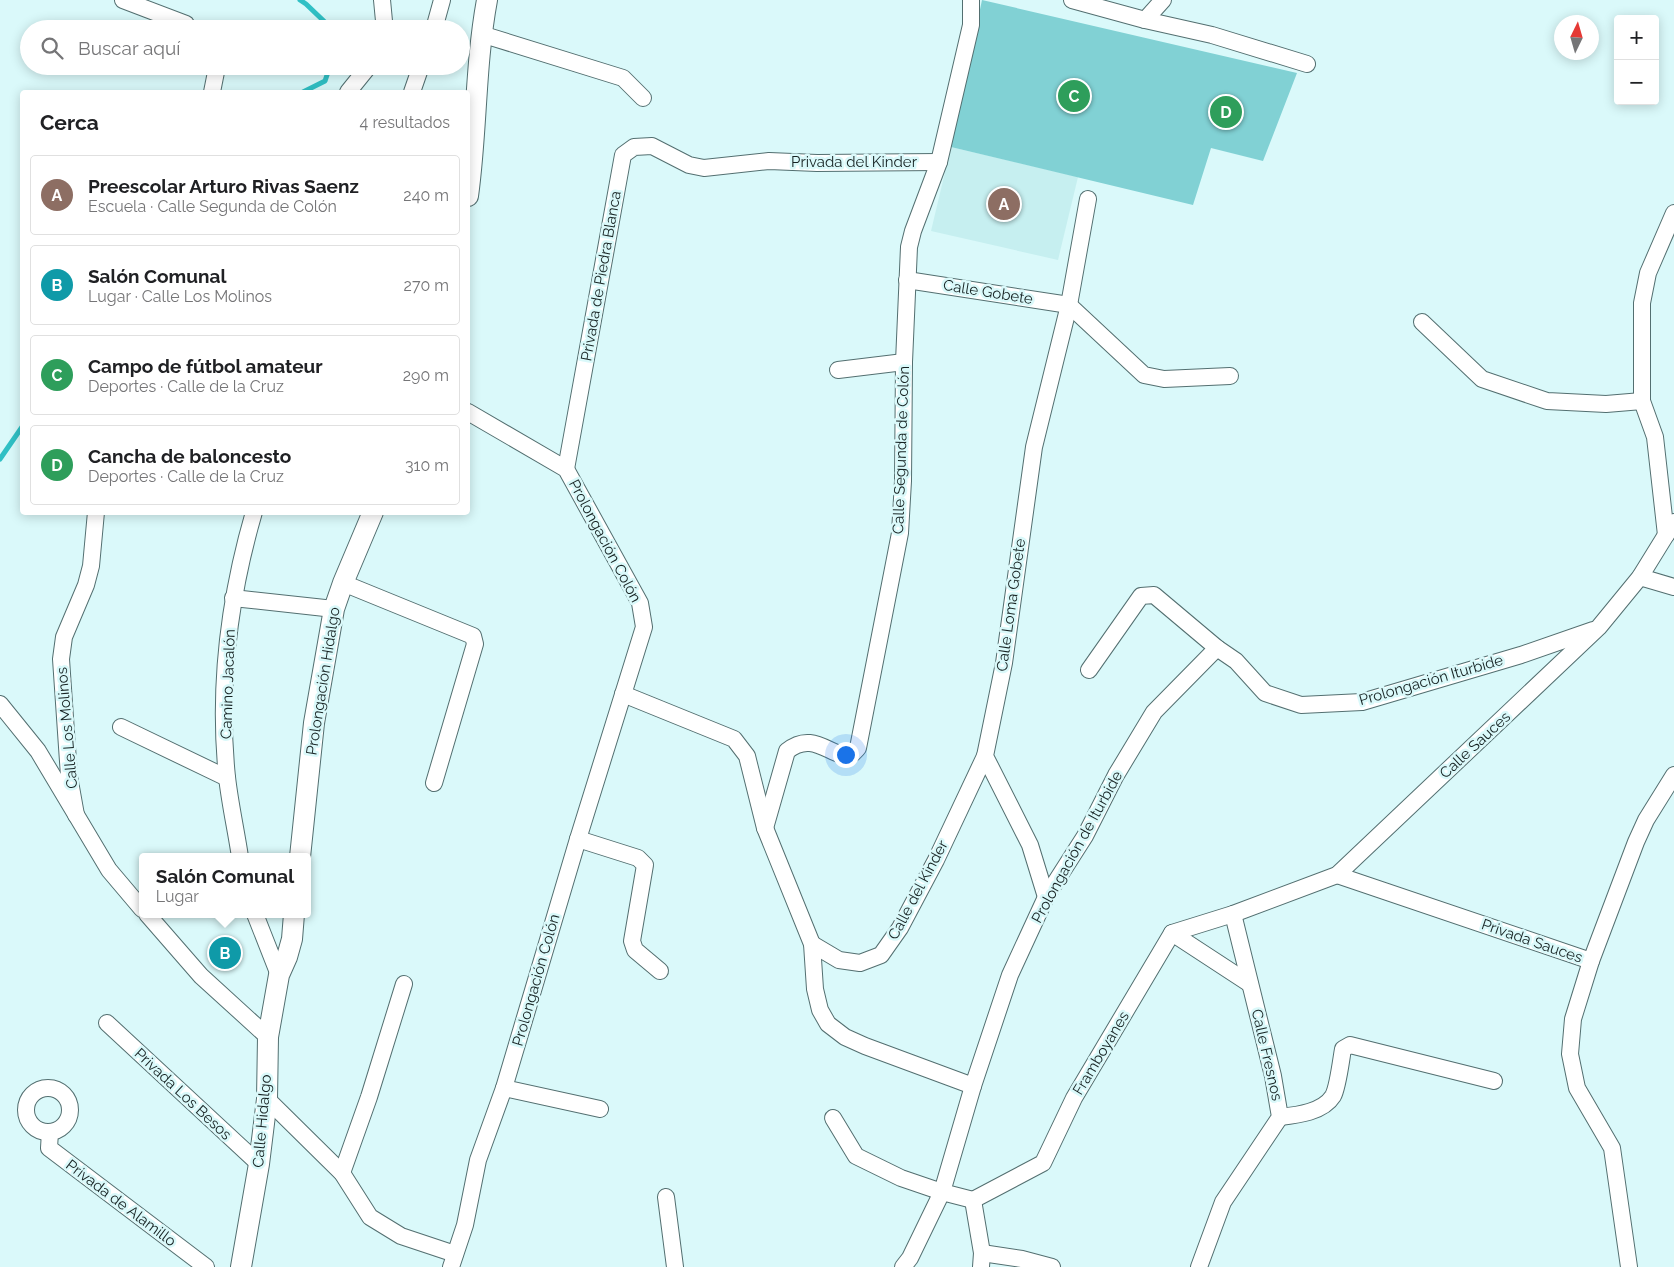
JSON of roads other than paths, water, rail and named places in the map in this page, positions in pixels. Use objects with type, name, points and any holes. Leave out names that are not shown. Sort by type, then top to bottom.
[{"type":"street","points":[[123,0],[176,20]]},
{"type":"street","points":[[382,0],[384,20]]},
{"type":"street","points":[[436,20],[442,0]]},
{"type":"street","points":[[470,180],[481,34],[487,0]]},
{"type":"street","name":"Calle Segunda de Colón","points":[[765,828],[788,751],[796,744],[809,742],[844,754],[852,754],[858,748],[900,533],[909,247],[913,231],[939,162],[971,25],[971,0]]},
{"type":"street","points":[[1072,0],[1145,20],[1212,35],[1307,64]]},
{"type":"street","points":[[1145,20],[1163,0]]},
{"type":"street","points":[[481,34],[623,78],[644,98]]},
{"type":"street","points":[[212,90],[215,75]]},
{"type":"street","points":[[350,90],[362,75]]},
{"type":"street","points":[[413,90],[418,75]]},
{"type":"street","name":"Privada de Piedra Blanca","points":[[566,469],[623,155],[634,147],[652,146],[689,165]]},
{"type":"street","name":"Privada del Kinder","points":[[689,165],[704,168],[769,161],[817,163],[939,162]]},
{"type":"street","points":[[1088,199],[1069,304],[1144,375],[1164,378],[1230,376]]},
{"type":"street","points":[[1670,528],[1655,437],[1642,401],[1642,303],[1648,273],[1674,213]]},
{"type":"street","name":"Calle Gobete","points":[[907,280],[1069,304]]},
{"type":"street","name":"Calle Loma Gobete","points":[[985,756],[1004,663],[1034,447],[1069,304]]},
{"type":"street","points":[[1422,322],[1482,379],[1547,400],[1606,404],[1642,401]]},
{"type":"street","points":[[838,370],[904,362]]},
{"type":"street","name":"Prolongación Colón","points":[[453,1260],[465,1225],[478,1160],[504,1088],[578,839],[644,627],[640,604],[566,469],[470,413]]},
{"type":"street","name":"Calle Los Molinos","points":[[76,815],[69,776],[61,659],[64,637],[86,585],[91,566],[96,515]]},
{"type":"street","name":"Camino Jacalón","points":[[239,853],[227,778],[224,728],[225,669],[233,598],[253,515]]},
{"type":"street","name":"Prolongación Hidalgo","points":[[300,853],[314,723],[334,609],[372,515]]},
{"type":"street","name":"Calle Sauces","points":[[1234,914],[1337,875],[1600,627],[1640,577],[1670,528]]},
{"type":"street","points":[[1640,577],[1674,587]]},
{"type":"street","points":[[343,583],[473,636],[475,644],[434,783]]},
{"type":"street","name":"Prolongación Iturbide","points":[[1089,670],[1141,596],[1154,595],[1217,648],[1236,660],[1265,693],[1301,705],[1362,702],[1521,655],[1600,627]]},
{"type":"street","points":[[233,598],[334,609]]},
{"type":"street","name":"Prolongación de Iturbide","points":[[903,1267],[910,1258],[942,1192],[1010,976],[1046,897],[1084,836],[1116,775],[1154,712],[1217,648]]},
{"type":"street","points":[[623,694],[734,739],[747,756],[765,828],[812,944],[815,989],[820,1010],[828,1024],[845,1037],[865,1046],[974,1086]]},
{"type":"street","name":"Calle Los Molinos","points":[[0,704],[38,751],[76,815]]},
{"type":"street","points":[[121,727],[227,778]]},
{"type":"street","points":[[985,756],[1030,845],[1046,897]]},
{"type":"street","name":"Calle del Kinder","points":[[812,944],[839,960],[860,963],[881,955],[900,928],[936,860],[985,756]]},
{"type":"street","name":"Privada Sauces","points":[[1337,875],[1592,960],[1636,842],[1646,820],[1674,775]]},
{"type":"street","points":[[76,815],[109,870],[139,905]]},
{"type":"street","points":[[578,839],[638,858],[645,865],[632,941],[635,950],[660,971]]},
{"type":"street","points":[[1172,933],[1234,914]]},
{"type":"street","name":"Calle Fresnos","points":[[1199,1267],[1223,1202],[1280,1118],[1274,1076],[1234,914]]},
{"type":"street","points":[[150,918],[201,976],[268,1037]]},
{"type":"street","points":[[257,918],[279,975]]},
{"type":"street","points":[[279,975],[292,939],[294,918]]},
{"type":"street","points":[[1172,933],[1250,984]]},
{"type":"street","name":"Framboyanes","points":[[973,1200],[1043,1163],[1074,1098],[1172,933]]},
{"type":"street","points":[[1592,960],[1574,1019],[1570,1054],[1578,1088],[1612,1148],[1629,1267]]},
{"type":"street","name":"Calle Hidalgo","points":[[241,1267],[259,1164],[267,1099],[268,1037],[279,975]]},
{"type":"street","points":[[342,1173],[369,1097],[404,984]]},
{"type":"street","name":"Privada Los Besos","points":[[106,1023],[259,1164]]},
{"type":"street","points":[[1280,1118],[1321,1108],[1333,1095],[1343,1049],[1350,1045],[1494,1081]]},
{"type":"street","points":[[504,1088],[600,1109]]},
{"type":"street","points":[[267,1099],[342,1173],[370,1217],[401,1236],[453,1260]]},
{"type":"street","points":[[833,1118],[856,1156],[901,1178],[973,1200],[982,1260],[1022,1259],[1052,1267]]},
{"type":"street","name":"Privada de Alamillo","points":[[50,1132],[49,1148],[206,1267]]},
{"type":"street","points":[[666,1197],[675,1267]]},
{"type":"waterway","points":[[300,0],[323,20]]},
{"type":"waterway","points":[[307,90],[325,81],[327,75]]},
{"type":"waterway","points":[[0,459],[20,430]]},
{"type":"place","name":"Campo de fútbol amateur","points":[[1074,96]]},
{"type":"place","name":"Cancha de baloncesto","points":[[1226,112]]},
{"type":"place","name":"Preescolar Arturo Rivas Saenz","points":[[1004,204]]},
{"type":"place","name":"Salón Comunal","points":[[225,953]]}]
